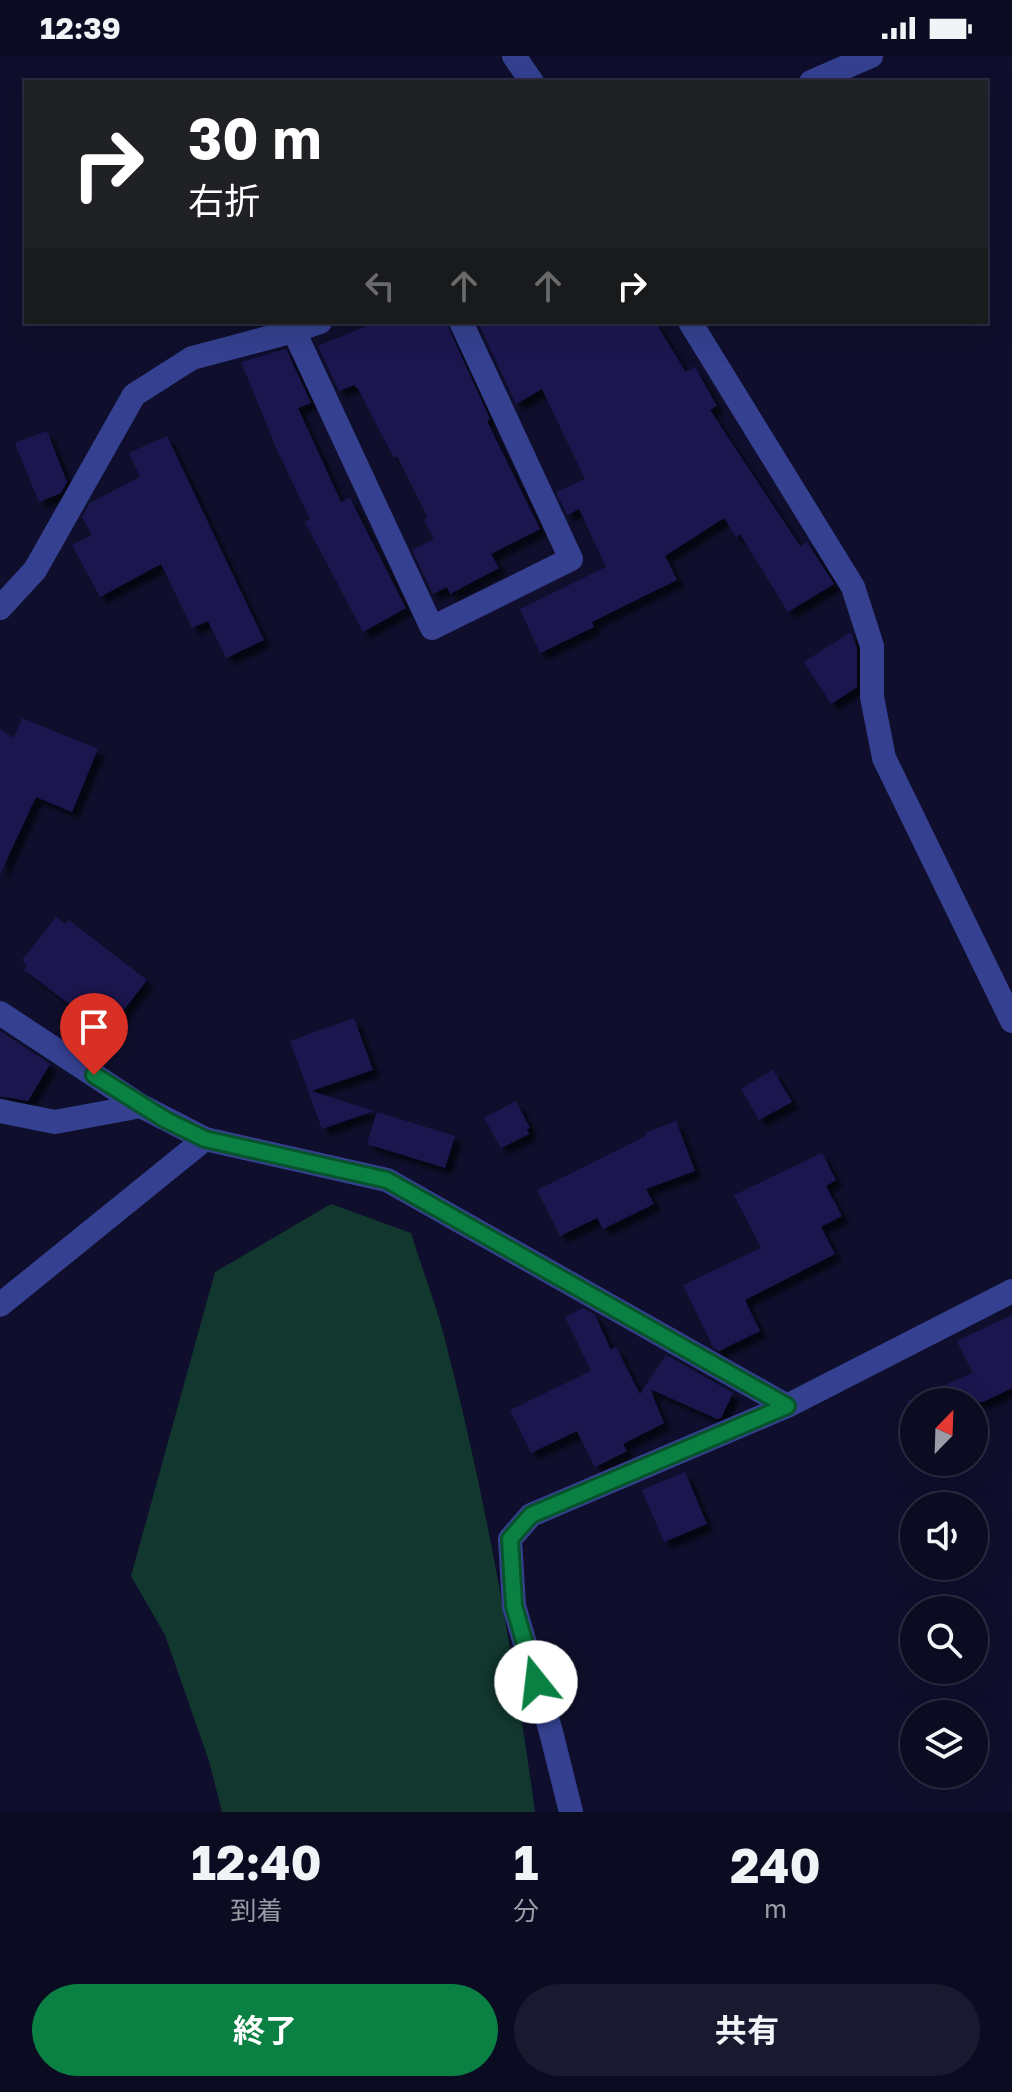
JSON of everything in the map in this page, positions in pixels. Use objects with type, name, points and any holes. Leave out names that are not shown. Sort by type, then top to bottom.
[{"type":"street","points":[[514,56],[531,80]]},
{"type":"street","points":[[816,80],[871,56]]},
{"type":"street","points":[[0,608],[35,570],[134,395],[192,358],[314,324]]},
{"type":"street","points":[[294,331],[432,628],[571,559],[462,324]]},
{"type":"street","points":[[691,324],[853,587],[872,646],[872,697],[884,758],[1012,1021]]},
{"type":"street","points":[[0,1013],[141,1106],[205,1139],[387,1180],[787,1406]]},
{"type":"street","points":[[0,1111],[55,1122],[141,1106]]},
{"type":"street","points":[[0,1305],[205,1139]]},
{"type":"street","points":[[571,1812],[514,1606],[510,1539],[531,1515],[787,1406],[1012,1291]]},
{"type":"green space","points":[[331,1204],[411,1233],[443,1332],[472,1451],[507,1631],[535,1812],[222,1812],[209,1761],[165,1635],[131,1576],[215,1272]]},
{"type":"building","points":[[372,324],[447,324],[490,419],[487,421],[540,529],[491,554],[499,568],[450,594],[447,587],[433,594],[412,550],[434,539],[424,520],[428,518],[358,389],[354,385],[339,391],[318,346]]},
{"type":"building","points":[[479,324],[656,324],[686,372],[695,367],[717,406],[710,410],[800,546],[807,542],[834,584],[788,612],[740,534],[736,537],[724,518],[665,556],[677,580],[592,622],[594,627],[540,653],[520,609],[606,567],[579,509],[567,515],[556,492],[585,479],[542,389],[516,404]]},
{"type":"building","points":[[286,349],[311,403],[298,408],[341,502],[350,498],[406,608],[363,632],[305,522],[310,519],[241,362]]},
{"type":"building","points":[[47,431],[67,482],[61,493],[39,502],[15,443]]},
{"type":"building","points":[[167,436],[264,640],[226,658],[208,621],[192,628],[161,564],[100,597],[72,545],[92,535],[82,517],[90,503],[140,477],[129,453]]},
{"type":"building","points":[[851,632],[857,648],[857,687],[831,704],[804,662]]},
{"type":"building","points":[[22,718],[98,749],[72,812],[36,797],[0,874],[0,729],[14,738]]},
{"type":"building","points":[[56,917],[65,924],[69,920],[147,980],[107,1032],[24,970],[27,965],[22,960]]},
{"type":"building","points":[[354,1018],[373,1070],[311,1091],[374,1111],[322,1129],[290,1041]]},
{"type":"building","points":[[0,1031],[50,1064],[28,1101],[0,1096]]},
{"type":"building","points":[[773,1070],[792,1102],[759,1120],[741,1089]]},
{"type":"building","points":[[516,1101],[530,1128],[527,1129],[529,1134],[501,1148],[484,1118]]},
{"type":"building","points":[[377,1112],[455,1136],[445,1168],[367,1144]]},
{"type":"building","points":[[676,1121],[695,1171],[646,1189],[654,1204],[603,1229],[597,1218],[560,1236],[537,1190],[646,1136],[645,1133]]},
{"type":"building","points":[[822,1153],[836,1180],[826,1186],[842,1216],[821,1227],[835,1254],[745,1300],[760,1331],[719,1351],[713,1347],[683,1285],[761,1248],[734,1195]]},
{"type":"building","points":[[583,1308],[595,1315],[611,1350],[616,1347],[640,1394],[666,1355],[733,1393],[721,1418],[717,1419],[650,1389],[664,1423],[623,1444],[627,1451],[595,1467],[577,1431],[531,1453],[510,1410],[591,1371],[565,1317]]},
{"type":"building","points":[[1012,1315],[1012,1388],[988,1400],[988,1388],[938,1388],[973,1373],[957,1341]]},
{"type":"building","points":[[685,1472],[707,1524],[664,1542],[642,1490]]},
{"type":"route","points":[[94,1075],[141,1106],[205,1139],[387,1180],[787,1406],[531,1515],[510,1539],[514,1606],[536,1682]]}]
